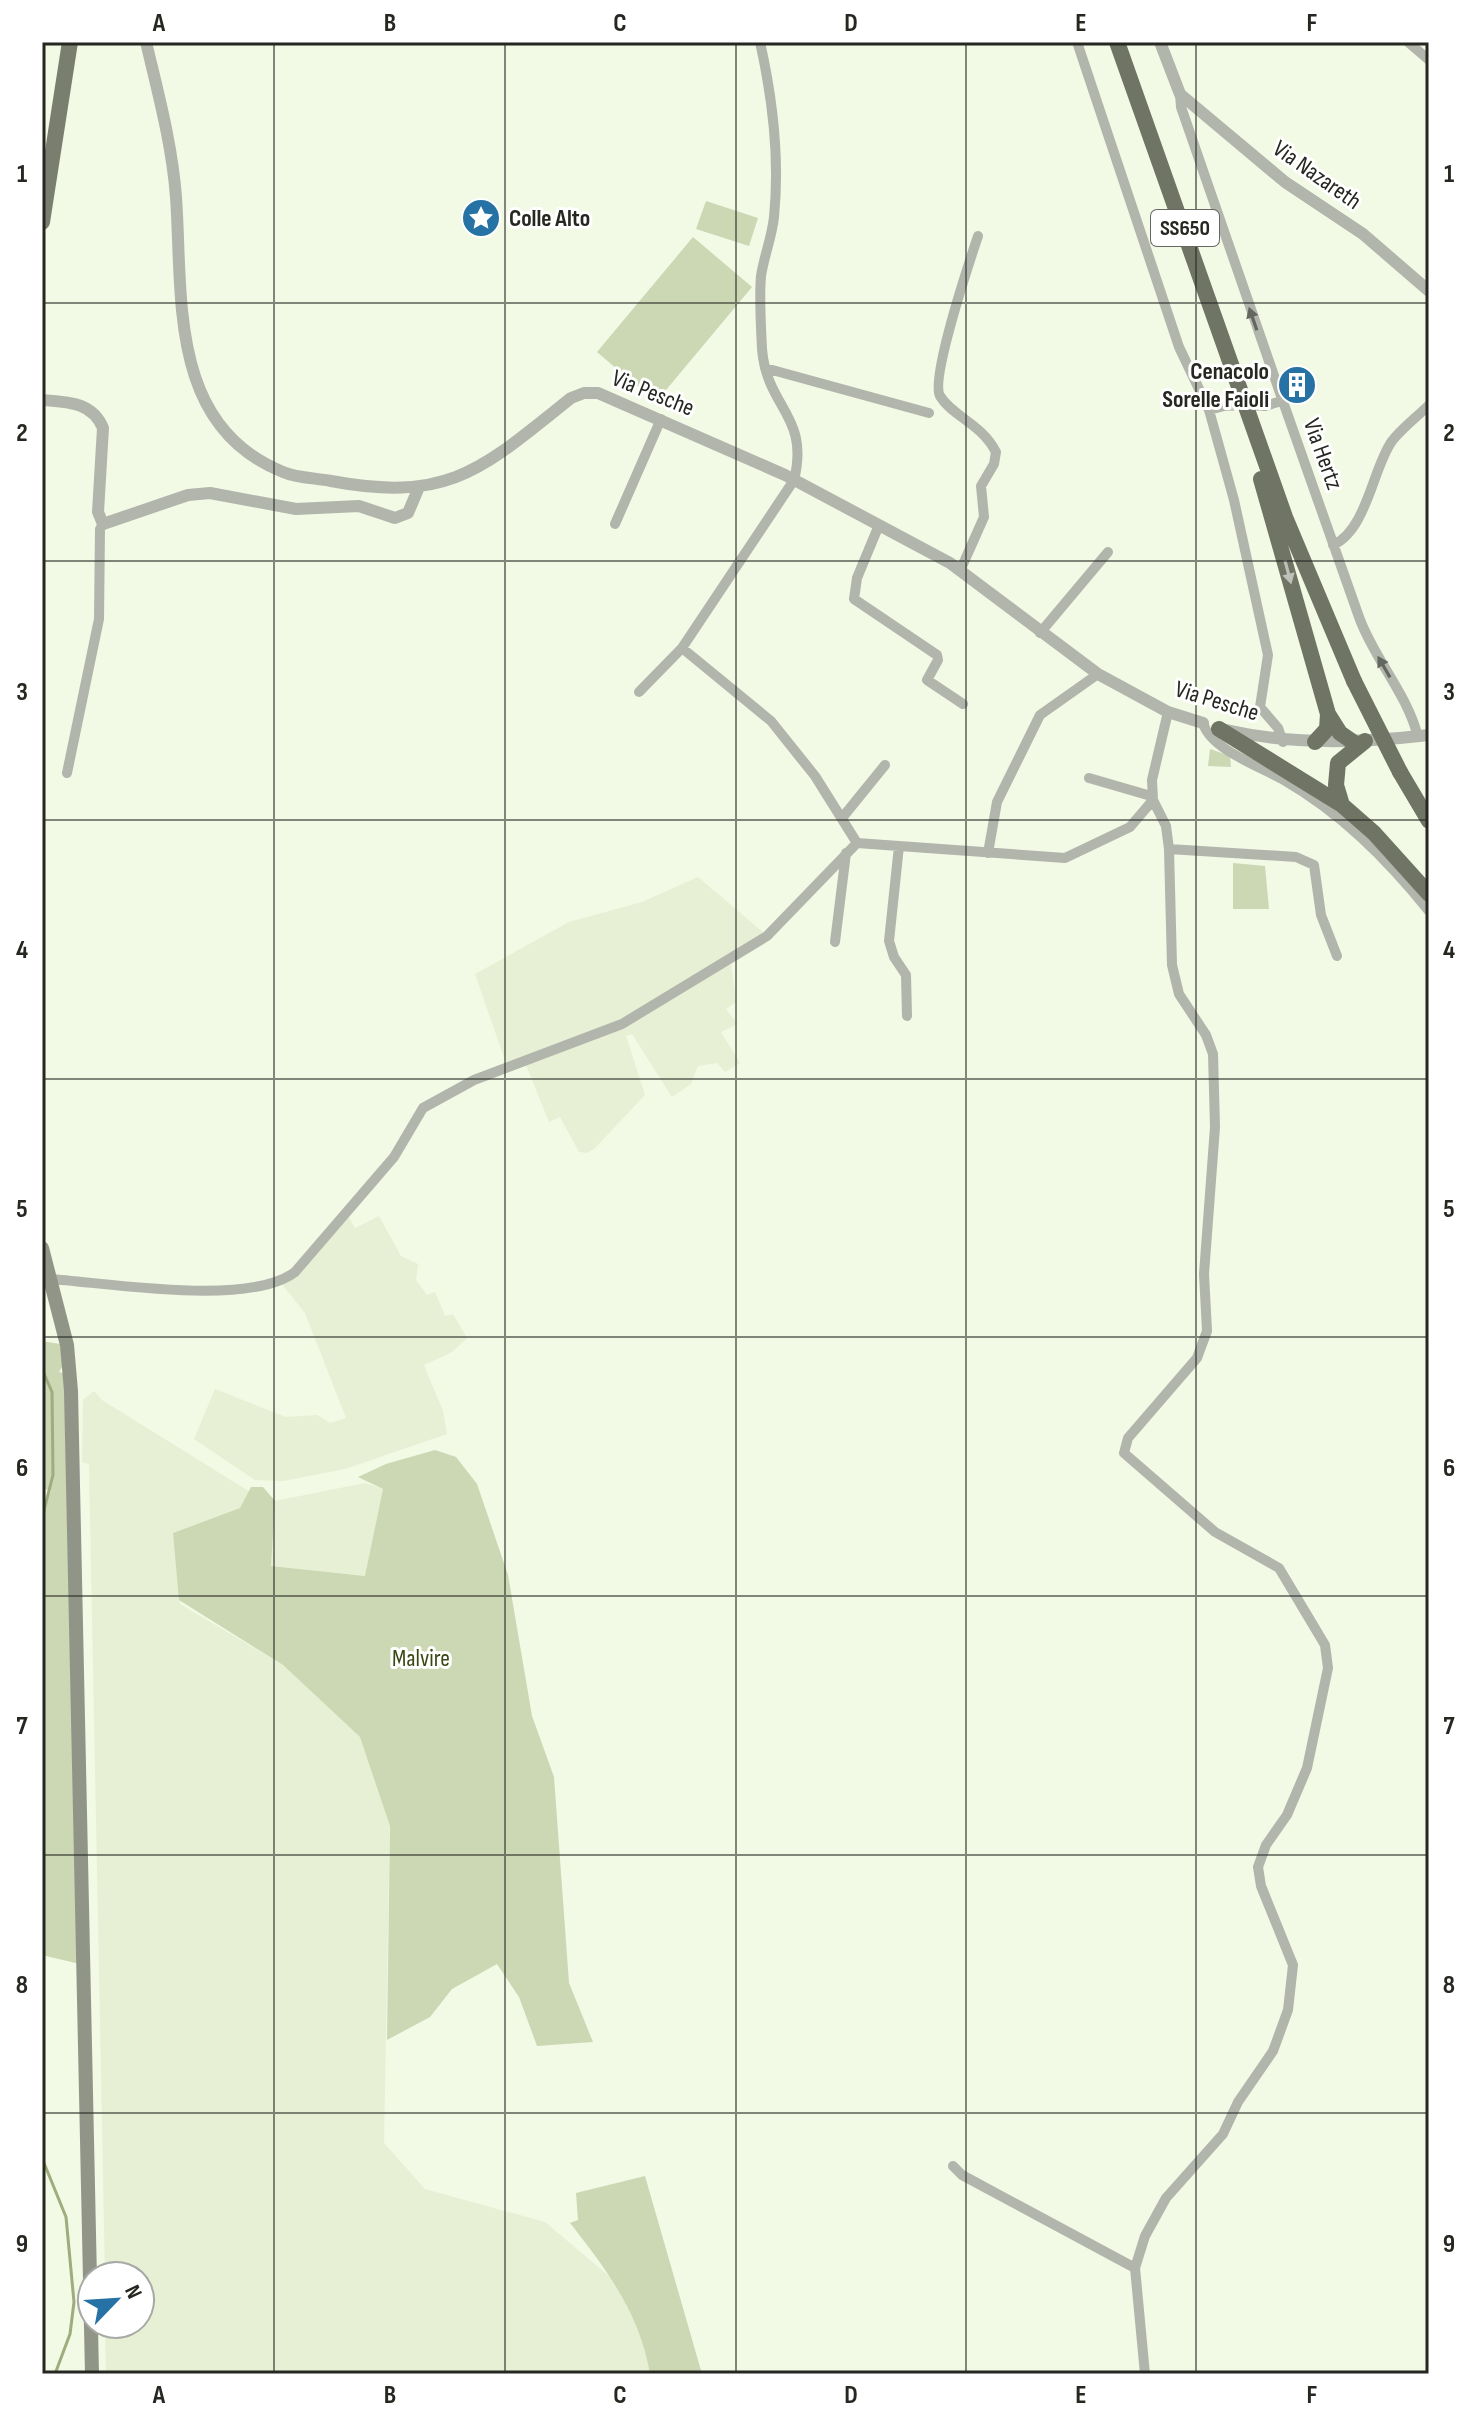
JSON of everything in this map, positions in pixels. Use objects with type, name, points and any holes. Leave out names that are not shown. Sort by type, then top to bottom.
[{"type":"highway","name":"SS650","points":[[1117,42],[1258,410],[1308,578],[1354,681],[1400,772],[1429,821]]},
{"type":"highway","points":[[1258,410],[1258,468],[1328,714],[1340,733],[1359,741],[1338,763],[1336,785],[1342,805]]},
{"type":"highway","points":[[1315,742],[1327,729],[1328,714]]},
{"type":"highway","points":[[1211,726],[1342,805],[1374,833],[1429,894]]},
{"type":"highway","points":[[1400,772],[1429,810]]},
{"type":"main road","points":[[42,222],[70,42]]},
{"type":"main road","points":[[42,1248],[67,1345],[71,1391],[92,2374]]},
{"type":"street","name":"Via Pesche","points":[[146,42],[169,135],[176,196],[180,303],[188,364],[214,418],[241,448],[284,472],[362,487],[419,487],[469,474],[506,450],[571,398],[584,393],[598,393],[794,480],[879,525],[960,571],[1098,674],[1168,712],[1211,726],[1283,742],[1423,736]]},
{"type":"street","points":[[639,692],[682,648],[794,480],[799,439],[793,421],[773,395],[765,368],[761,280],[774,220],[777,139],[760,42]]},
{"type":"street","points":[[1077,42],[1179,347],[1209,410],[1252,572],[1268,655],[1260,707],[1278,728],[1283,742]]},
{"type":"street","name":"Via Hertz","points":[[1160,42],[1281,401],[1361,623],[1423,736]]},
{"type":"street","points":[[1408,42],[1429,60]]},
{"type":"street","name":"Via Nazareth","points":[[1180,94],[1285,182],[1363,234],[1429,291]]},
{"type":"street","points":[[960,571],[984,517],[981,486],[994,464],[996,452],[977,425],[942,400],[937,390],[943,357],[978,236]]},
{"type":"street","points":[[765,368],[929,413]]},
{"type":"street","points":[[42,400],[73,403],[98,415],[103,428],[98,512],[103,524],[99,541],[99,619],[67,773]]},
{"type":"street","points":[[1258,410],[1281,401]]},
{"type":"street","points":[[1333,545],[1341,540],[1371,496],[1392,441],[1429,405]]},
{"type":"street","points":[[1209,410],[1224,406]]},
{"type":"street","points":[[615,524],[661,419]]},
{"type":"street","points":[[103,524],[188,495],[210,493],[296,509],[359,506],[395,518],[408,513],[415,503],[419,487]]},
{"type":"street","points":[[879,525],[857,578],[854,599],[937,655],[938,660],[927,680],[963,704]]},
{"type":"street","points":[[1040,633],[1108,552]]},
{"type":"street","points":[[682,648],[771,721],[857,843]]},
{"type":"street","points":[[988,853],[997,802],[1040,715],[1098,674]]},
{"type":"street","points":[[50,1279],[224,1291],[260,1289],[281,1283],[295,1272],[394,1157],[423,1108],[474,1080],[622,1024],[664,999],[767,936],[857,843],[1065,858],[1130,827],[1152,798],[1157,747],[1168,712]]},
{"type":"street","points":[[1211,726],[1206,732],[1217,745],[1328,807],[1361,835],[1429,911]]},
{"type":"street","points":[[842,818],[885,765]]},
{"type":"street","points":[[1089,778],[1152,798],[1166,826],[1172,965],[1179,994],[1206,1035],[1213,1054],[1215,1140],[1204,1274],[1207,1331],[1197,1358],[1128,1438],[1124,1453],[1215,1532],[1279,1568],[1325,1645],[1328,1668],[1307,1768],[1287,1815],[1266,1845],[1258,1867],[1261,1886],[1293,1965],[1288,2010],[1273,2051],[1238,2102],[1223,2134],[1166,2198],[1145,2236],[1135,2268],[1145,2374]]},
{"type":"street","points":[[899,846],[889,941],[894,957],[906,975],[907,1016]]},
{"type":"street","points":[[1169,849],[1307,860],[1317,874],[1321,915],[1337,956]]},
{"type":"street","points":[[835,942],[846,853]]},
{"type":"street","points":[[953,2166],[962,2175],[1067,2234],[1135,2268]]},
{"type":"shaded area","points":[[698,877],[764,933],[731,962],[736,1002],[726,1009],[738,1024],[721,1032],[740,1063],[725,1072],[717,1063],[698,1066],[691,1084],[672,1097],[632,1034],[626,1036],[645,1095],[595,1148],[587,1153],[579,1152],[560,1117],[549,1122],[524,1060],[507,1066],[475,974],[569,922],[642,902]]},
{"type":"shaded area","points":[[346,1212],[355,1228],[379,1216],[401,1256],[418,1264],[416,1280],[427,1295],[435,1292],[445,1316],[453,1314],[467,1338],[452,1352],[424,1365],[443,1411],[447,1434],[345,1469],[283,1481],[255,1480],[194,1439],[215,1389],[286,1417],[317,1415],[330,1423],[346,1418],[305,1313],[281,1283]]},
{"type":"shaded area","points":[[94,1391],[102,1400],[250,1492],[240,1508],[173,1533],[180,1604],[283,1665],[360,1737],[390,1816],[384,2143],[425,2189],[545,2222],[616,2282],[644,2336],[650,2374],[106,2374],[105,2340],[156,2340],[156,2260],[105,2260],[89,1464],[82,1462],[83,1400]]},
{"type":"shaded area","points":[[365,1483],[383,1489],[366,1576],[270,1566],[275,1501]]},
{"type":"green space","points":[[706,201],[758,218],[749,246],[696,229]]},
{"type":"green space","points":[[693,237],[752,287],[656,402],[597,352]]},
{"type":"green space","points":[[1210,749],[1230,756],[1231,767],[1208,766]]},
{"type":"green space","points":[[1233,863],[1265,866],[1269,909],[1233,909]]},
{"type":"green space","points":[[42,1341],[66,1345],[68,1356],[59,1372],[70,1375],[84,1965],[42,1955],[42,1507],[51,1491],[42,1488]]},
{"type":"green space","name":"Malvire","points":[[435,1450],[456,1457],[477,1484],[508,1575],[532,1716],[554,1777],[569,1983],[593,2042],[537,2046],[519,1997],[497,1964],[452,1989],[430,2017],[387,2040],[390,1826],[360,1737],[283,1665],[179,1600],[173,1533],[240,1508],[251,1487],[263,1487],[275,1501],[271,1566],[365,1576],[383,1489],[358,1477],[386,1464]]},
{"type":"green space","points":[[645,2176],[702,2374],[650,2374],[630,2312],[597,2258],[570,2223],[578,2220],[576,2193]]},
{"type":"waterway","points":[[42,1369],[52,1392],[53,1475],[42,1518]]},
{"type":"waterway","points":[[42,2158],[66,2217],[74,2302],[70,2334],[55,2374]]},
{"type":"tunnel","points":[[1224,406],[1265,406]]},
{"type":"place","name":"Colle Alto","points":[[481,218]]},
{"type":"place","name":"Cenacolo Sorelle Faioli","points":[[1297,385]]}]
